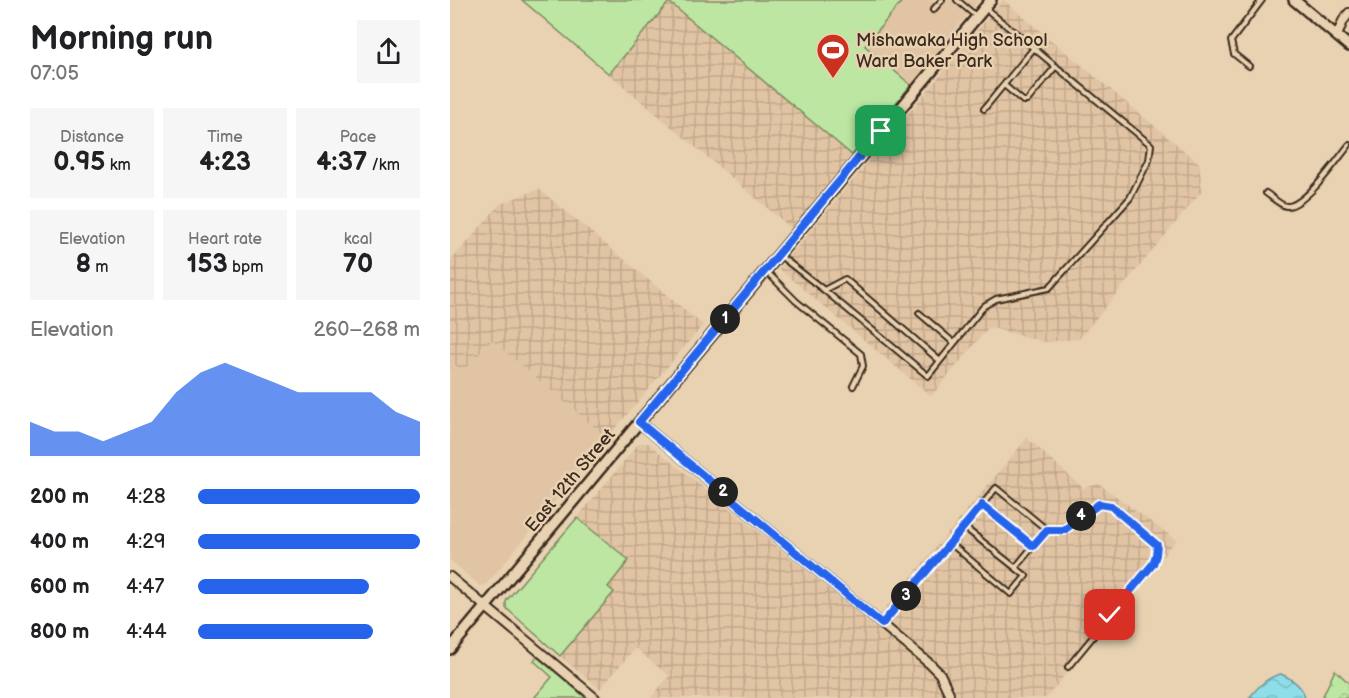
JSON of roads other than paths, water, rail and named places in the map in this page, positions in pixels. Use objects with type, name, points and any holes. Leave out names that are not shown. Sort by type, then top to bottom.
[{"type":"street","points":[[1294,0],[1349,46]]},
{"type":"street","name":"East 12th Street","points":[[450,649],[988,4]]},
{"type":"street","points":[[1337,36],[1349,13]]},
{"type":"street","points":[[639,422],[940,674],[949,693]]},
{"type":"street","points":[[450,577],[595,698]]},
{"type":"lane","points":[[933,10],[942,0]]},
{"type":"lane","points":[[957,0],[977,17]]},
{"type":"lane","points":[[1249,66],[1234,54],[1231,41],[1262,0]]},
{"type":"lane","points":[[778,255],[928,376],[984,306],[996,299],[1049,288],[1130,198],[1149,160],[1151,145],[1034,48],[988,4]]},
{"type":"lane","points":[[984,109],[1034,48]]},
{"type":"lane","points":[[1004,85],[1023,101],[1027,101],[1056,66]]},
{"type":"lane","points":[[1266,193],[1284,206],[1294,205],[1306,197],[1349,145]]},
{"type":"lane","points":[[766,270],[796,302],[861,354],[863,366],[853,386]]},
{"type":"lane","points":[[824,291],[845,279],[940,361]]},
{"type":"lane","points":[[920,313],[954,343]]},
{"type":"lane","points":[[882,624],[996,489],[1047,530],[1064,530],[1099,504],[1111,506],[1157,545],[1156,555],[1153,564],[1068,667]]},
{"type":"lane","points":[[982,505],[1033,546]]},
{"type":"lane","points":[[950,543],[1011,594],[1026,576],[964,526]]},
{"type":"lane","points":[[1016,567],[1047,530]]},
{"type":"water","points":[[1281,674],[1296,683],[1305,698],[1249,698],[1267,680]]},
{"type":"place","name":"Mishawaka High School Ward Baker Park","points":[[833,79]]}]
